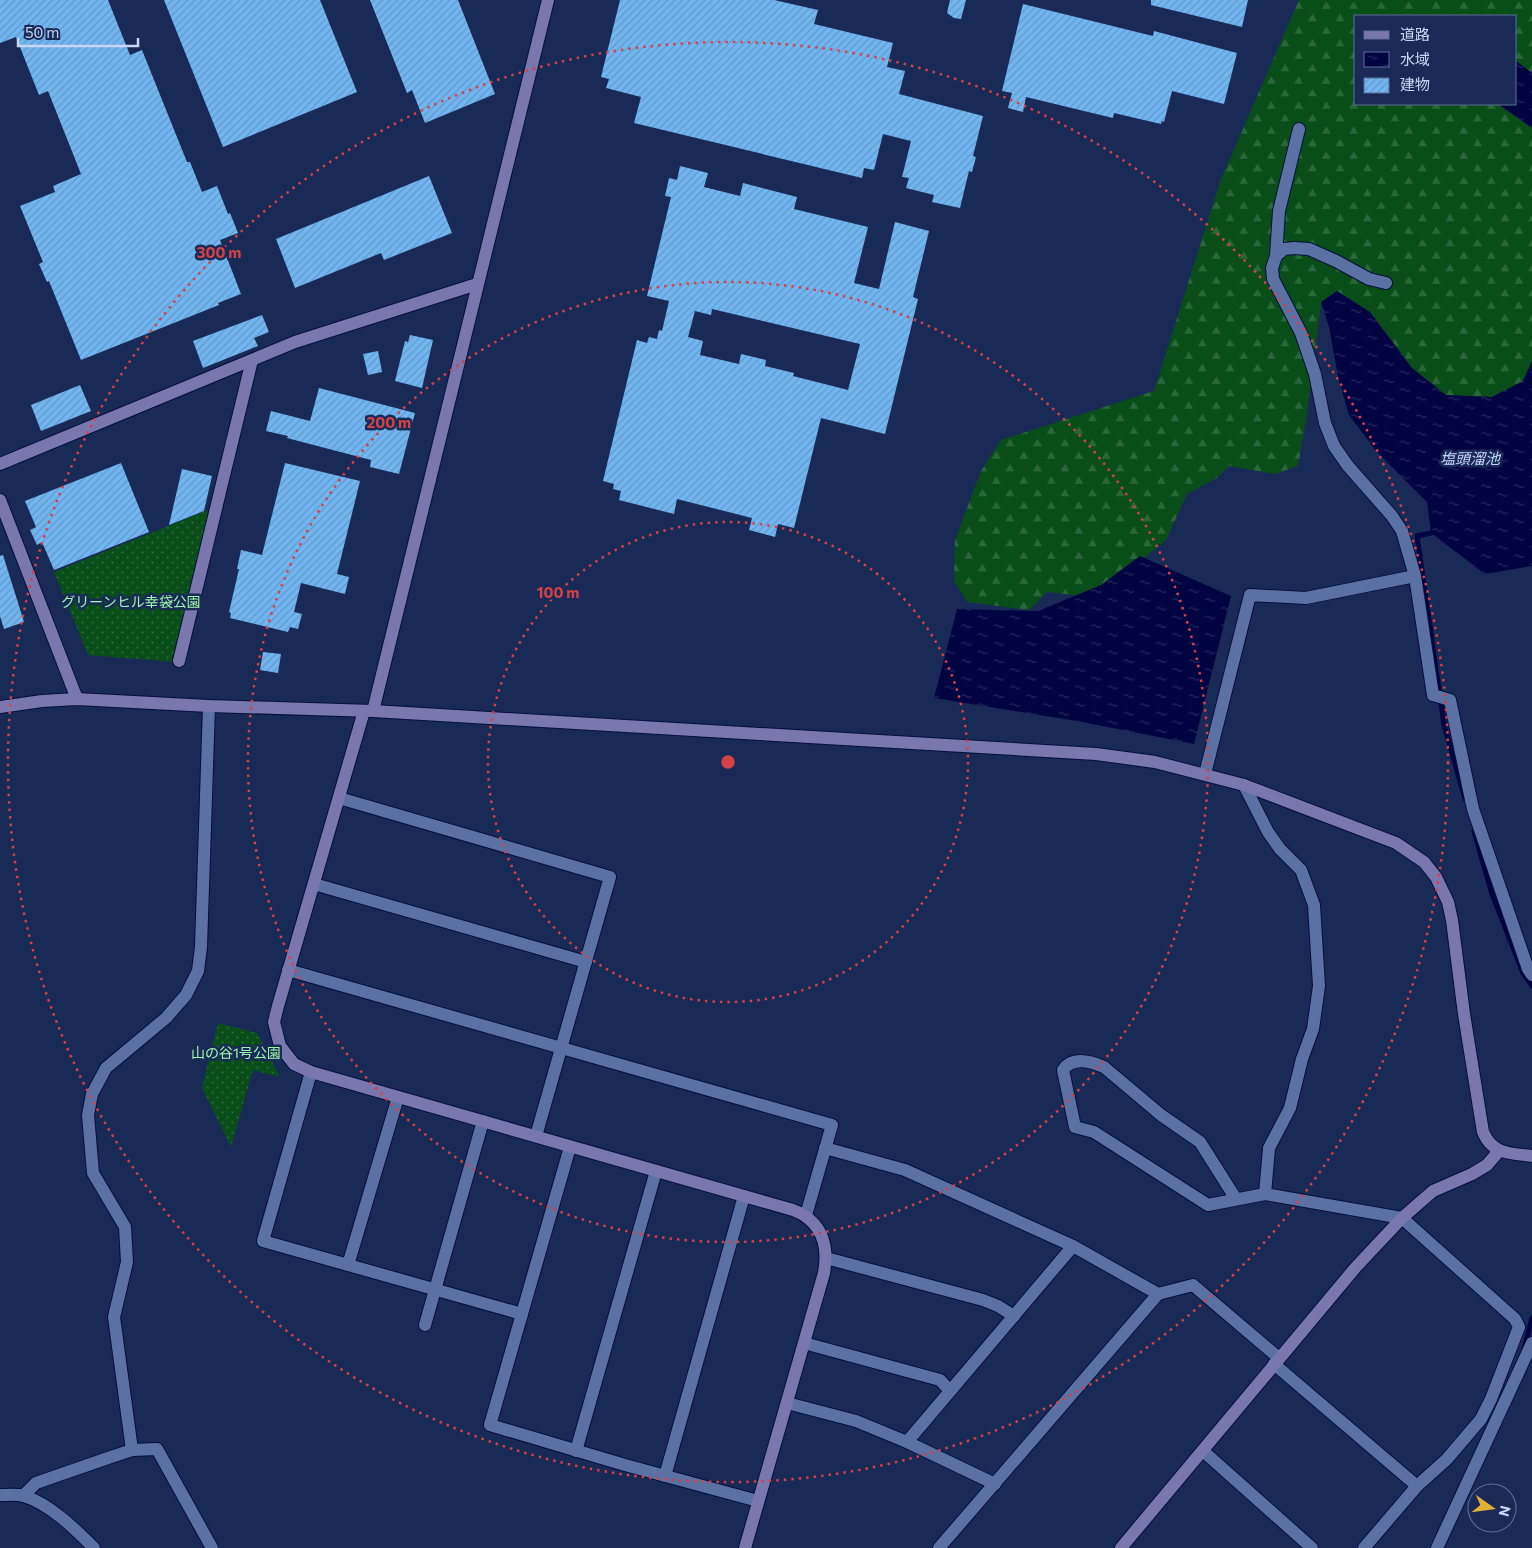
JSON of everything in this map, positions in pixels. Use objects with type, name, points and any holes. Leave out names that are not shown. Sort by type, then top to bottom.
[{"type":"street","points":[[548,0],[368,711],[339,798],[274,1022],[280,1046],[288,1058],[294,1064],[311,1072],[744,1196],[806,1215],[814,1223],[824,1243],[826,1258],[824,1273],[745,1548]]},
{"type":"street","points":[[1299,129],[1279,211],[1276,256],[1272,268],[1272,279],[1301,333],[1315,374],[1325,423],[1334,446],[1348,466],[1392,516],[1402,531],[1415,576],[1433,695],[1450,700],[1473,809],[1532,975]]},
{"type":"street","points":[[1276,256],[1284,249],[1309,249],[1370,279],[1386,283]]},
{"type":"street","points":[[0,464],[295,342],[477,284]]},
{"type":"street","points":[[179,661],[252,360]]},
{"type":"street","points":[[0,500],[76,699]]},
{"type":"street","points":[[1205,774],[1250,595],[1306,598],[1415,576]]},
{"type":"street","points":[[0,707],[42,700],[76,699],[209,706],[368,711],[1096,754],[1155,762],[1244,785],[1396,844],[1424,862],[1436,878],[1448,902],[1452,920],[1464,1014],[1483,1132],[1487,1142],[1499,1151],[1532,1156]]},
{"type":"street","points":[[132,1450],[114,1316],[127,1262],[125,1228],[93,1173],[88,1114],[92,1094],[106,1068],[166,1018],[186,995],[198,970],[202,947],[209,706]]},
{"type":"street","points":[[1244,785],[1268,832],[1280,849],[1301,870],[1308,887],[1314,905],[1319,986],[1313,1029],[1302,1059],[1290,1108],[1269,1148],[1265,1194]]},
{"type":"street","points":[[339,798],[610,877],[536,1136]]},
{"type":"street","points":[[314,884],[586,962]]},
{"type":"street","points":[[288,970],[832,1124],[806,1215]]},
{"type":"street","points":[[1236,1199],[1200,1142],[1161,1115],[1104,1066],[1093,1062],[1074,1061],[1067,1064],[1063,1070],[1075,1127],[1094,1132],[1208,1205],[1265,1194],[1402,1218],[1515,1319],[1520,1327],[1491,1400],[1481,1419],[1447,1459],[1417,1486],[1364,1548]]},
{"type":"street","points":[[311,1072],[263,1241],[522,1314]]},
{"type":"street","points":[[348,1265],[398,1097]]},
{"type":"street","points":[[425,1325],[483,1121]]},
{"type":"street","points":[[570,1147],[490,1425],[664,1476],[758,1501]]},
{"type":"street","points":[[825,1148],[905,1170],[1073,1246],[1158,1294]]},
{"type":"street","points":[[1121,1548],[1356,1267],[1402,1218],[1433,1191],[1472,1174],[1487,1165],[1499,1151]]},
{"type":"street","points":[[576,1451],[656,1171]]},
{"type":"street","points":[[664,1476],[744,1196]]},
{"type":"street","points":[[907,1442],[1073,1246]]},
{"type":"street","points":[[826,1258],[983,1300],[998,1306],[1014,1316]]},
{"type":"street","points":[[942,1547],[1158,1294],[1193,1285],[1417,1486]]},
{"type":"street","points":[[804,1343],[940,1380],[950,1391]]},
{"type":"street","points":[[1436,1548],[1532,1343]]},
{"type":"street","points":[[787,1402],[856,1421],[907,1442],[995,1484]]},
{"type":"street","points":[[24,1496],[36,1483],[132,1450],[157,1449],[212,1548]]},
{"type":"street","points":[[1202,1451],[1312,1548]]},
{"type":"street","points":[[0,1494],[24,1496],[50,1510],[94,1548]]},
{"type":"green space","points":[[1299,0],[1532,0],[1532,73],[1517,62],[1517,15],[1354,15],[1354,105],[1499,105],[1532,128],[1532,361],[1523,381],[1492,397],[1446,395],[1412,368],[1370,312],[1337,291],[1321,303],[1298,466],[1275,474],[1229,466],[1217,478],[1187,494],[1166,540],[1122,576],[1083,596],[1047,592],[1029,610],[967,602],[954,581],[955,540],[981,471],[1001,440],[1154,391],[1221,179]]},
{"type":"green space","name":"グリーンヒル幸袋公園","points":[[211,509],[174,662],[88,655],[54,572]]},
{"type":"green space","name":"山の谷1号公園","points":[[218,1023],[257,1033],[280,1077],[253,1070],[231,1147],[202,1088]]},
{"type":"water","points":[[1517,62],[1532,73],[1532,128],[1499,105],[1517,105]]},
{"type":"water","name":"塩頭溜池","points":[[1337,291],[1370,312],[1412,368],[1446,395],[1492,397],[1523,381],[1532,361],[1532,566],[1485,574],[1431,533],[1427,502],[1377,452],[1349,415],[1338,377],[1329,327],[1321,302]]},
{"type":"water","points":[[1140,556],[1231,596],[1194,744],[1077,721],[934,698],[957,609],[1038,611],[1101,585]]},
{"type":"building","points":[[0,0],[108,0],[130,55],[142,50],[187,162],[190,162],[202,192],[217,186],[228,214],[230,213],[238,233],[220,240],[241,294],[218,303],[219,305],[81,360],[49,281],[47,282],[39,264],[43,262],[20,206],[55,192],[53,186],[81,174],[48,91],[39,95],[16,37],[0,43]]},
{"type":"building","points":[[164,0],[320,0],[357,92],[223,147]]},
{"type":"building","points":[[370,0],[458,0],[495,94],[425,123],[412,90],[407,93]]},
{"type":"building","points":[[620,0],[774,0],[818,10],[814,24],[893,43],[887,67],[905,71],[899,94],[983,116],[973,156],[976,157],[972,172],[969,171],[960,208],[932,202],[934,195],[906,188],[909,178],[902,177],[911,141],[883,134],[874,170],[864,168],[862,178],[634,123],[641,97],[606,88],[609,79],[601,77]]},
{"type":"building","points":[[950,0],[966,0],[961,19],[954,18],[947,13]]},
{"type":"building","points":[[1151,0],[1248,0],[1242,27],[1151,5]]},
{"type":"building","points":[[1023,4],[1153,36],[1154,31],[1237,53],[1224,104],[1172,91],[1164,122],[1162,121],[1161,124],[1114,113],[1113,118],[1026,97],[1023,112],[1008,108],[1012,93],[1002,91]]},
{"type":"building","points":[[680,166],[708,173],[704,187],[740,196],[743,183],[797,197],[794,209],[868,227],[854,283],[879,289],[895,222],[929,231],[913,297],[918,299],[885,434],[821,418],[794,528],[778,524],[775,537],[749,530],[752,518],[677,499],[674,514],[619,500],[621,491],[613,489],[614,484],[603,481],[637,340],[647,343],[649,337],[657,339],[659,330],[662,331],[669,301],[647,296],[671,197],[665,196],[669,178],[677,180]],"holes":[[[712,309],[860,344],[848,390],[793,376],[794,373],[765,366],[766,360],[741,354],[739,364],[700,355],[703,341],[688,337],[695,311],[711,315]]]},
{"type":"building","points":[[429,176],[452,233],[384,260],[381,253],[295,288],[276,239]]},
{"type":"building","points":[[262,315],[269,332],[254,338],[258,346],[203,368],[193,341]]},
{"type":"building","points":[[410,335],[433,340],[422,388],[395,381],[405,341],[408,342]]},
{"type":"building","points":[[378,351],[382,372],[368,375],[363,354]]},
{"type":"building","points":[[80,385],[91,411],[41,431],[31,405]]},
{"type":"building","points":[[319,388],[415,413],[399,474],[370,467],[371,460],[266,431],[271,411],[310,421]]},
{"type":"building","points":[[121,463],[149,532],[54,570],[42,542],[37,545],[30,530],[36,527],[25,501]]},
{"type":"building","points":[[285,463],[360,481],[337,574],[349,577],[345,594],[301,583],[294,612],[302,614],[298,629],[290,627],[288,632],[230,618],[231,613],[229,612],[239,569],[237,569],[241,550],[262,555]]},
{"type":"building","points":[[182,469],[212,476],[204,511],[169,525]]},
{"type":"building","points":[[3,555],[24,622],[4,629],[0,616],[0,556]]},
{"type":"building","points":[[263,652],[281,654],[278,673],[260,670]]},
{"type":"waterway","points":[[1431,533],[1417,536],[1444,725],[1465,799]]},
{"type":"waterway","points":[[1474,831],[1492,894],[1523,973],[1532,986]]},
{"type":"waterway","points":[[1524,1349],[1532,1318]]}]
